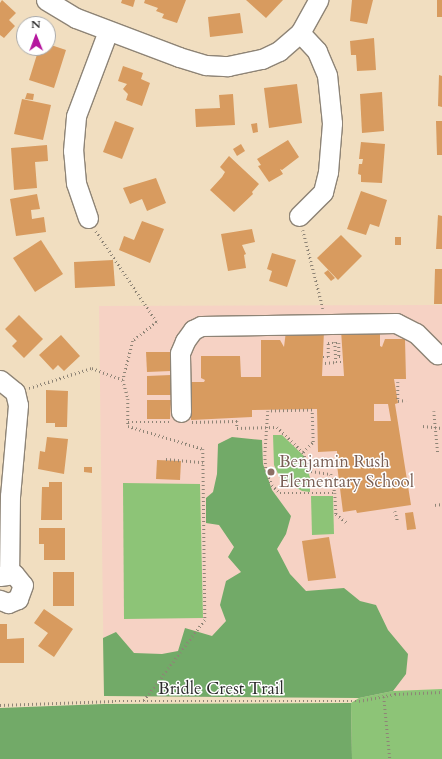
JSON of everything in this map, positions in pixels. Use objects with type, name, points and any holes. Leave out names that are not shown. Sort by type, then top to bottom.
[{"type":"street","points":[[46,0],[70,15],[108,31],[179,57],[206,65],[228,66],[262,59],[279,50],[300,33],[318,0]]},
{"type":"street","points":[[88,218],[76,183],[73,151],[76,116],[108,31]]},
{"type":"street","points":[[299,216],[323,192],[328,172],[332,123],[326,75],[317,51],[300,33]]},
{"type":"street","points":[[181,412],[180,353],[185,341],[193,330],[201,326],[396,323],[416,334],[437,354]]},
{"type":"street","points":[[0,380],[17,398],[4,574],[18,576],[23,590],[13,602],[0,600]]},
{"type":"path","points":[[299,216],[322,304]]},
{"type":"path","points":[[88,218],[157,322],[133,341],[123,380],[128,399],[128,426],[203,449],[205,620],[144,701]]},
{"type":"path","points":[[335,336],[336,362]]},
{"type":"path","points":[[323,357],[328,357],[328,343],[336,343]]},
{"type":"path","points":[[336,343],[338,343],[339,357],[342,357]]},
{"type":"path","points":[[325,363],[342,362]]},
{"type":"path","points":[[17,398],[92,368],[123,380]]},
{"type":"path","points":[[398,382],[398,401],[406,400]]},
{"type":"path","points":[[303,452],[313,442],[312,410],[268,411],[265,455],[266,470],[272,485],[280,493],[335,493]]},
{"type":"path","points":[[434,411],[438,454]]},
{"type":"path","points":[[423,426],[442,428]]},
{"type":"path","points":[[238,428],[277,427],[303,452],[311,471],[331,474],[335,493],[336,514],[347,523]]},
{"type":"path","points":[[166,459],[203,462]]},
{"type":"path","points":[[435,505],[442,504]]},
{"type":"path","points":[[395,511],[398,522]]},
{"type":"path","name":"Bridle Crest Trail","points":[[0,706],[144,701],[360,701],[384,697],[442,692]]},
{"type":"path","points":[[384,697],[390,759]]},
{"type":"shaded area","name":"Benjamin Rush Elementary School","points":[[442,305],[442,689],[393,691],[359,698],[104,696],[99,306]]},
{"type":"green space","points":[[273,435],[282,435],[304,456],[310,478],[310,492],[302,491],[280,478],[274,465]]},
{"type":"green space","points":[[232,437],[262,440],[263,464],[272,490],[291,516],[286,534],[277,549],[290,574],[306,591],[344,588],[360,601],[376,605],[388,630],[408,654],[406,674],[393,691],[359,698],[104,696],[103,638],[116,632],[134,653],[162,654],[178,651],[185,628],[212,636],[226,621],[220,605],[226,581],[241,572],[228,557],[234,547],[219,525],[206,523],[206,498],[213,492],[217,474],[218,444]]},
{"type":"green space","points":[[123,483],[200,484],[203,618],[124,619]]},
{"type":"green space","points":[[311,496],[333,496],[334,534],[312,535]]},
{"type":"green space","points":[[442,689],[442,759],[352,759],[351,703],[359,698],[393,691]]},
{"type":"green space","points":[[351,703],[352,759],[0,759],[0,708],[104,704]]},
{"type":"building","points":[[2,0],[16,13],[9,20],[15,26],[4,38],[0,35],[0,3]]},
{"type":"building","points":[[122,0],[135,0],[133,7],[121,3]]},
{"type":"building","points":[[145,0],[186,0],[177,23],[162,18],[164,14],[156,11],[158,8],[144,3]]},
{"type":"building","points":[[246,0],[283,0],[266,18]]},
{"type":"building","points":[[352,0],[373,0],[367,24],[350,21]]},
{"type":"building","points":[[437,0],[442,0],[442,17],[437,17]]},
{"type":"building","points":[[240,13],[243,33],[210,37],[208,17]]},
{"type":"building","points":[[374,38],[376,70],[357,71],[356,55],[351,55],[350,41]]},
{"type":"building","points":[[56,47],[66,50],[54,88],[29,80],[36,56],[56,56]]},
{"type":"building","points":[[123,66],[143,73],[141,79],[150,83],[142,106],[126,100],[128,94],[123,89],[127,84],[118,81]]},
{"type":"building","points":[[439,75],[442,76],[442,107],[438,106]]},
{"type":"building","points":[[297,84],[302,123],[269,128],[264,88]]},
{"type":"building","points":[[382,92],[384,131],[362,133],[360,94]]},
{"type":"building","points":[[27,93],[34,94],[33,100],[25,99]]},
{"type":"building","points":[[233,94],[235,125],[196,127],[195,109],[220,108],[219,95]]},
{"type":"building","points":[[22,99],[51,105],[43,140],[14,134]]},
{"type":"building","points":[[115,121],[134,128],[122,159],[103,152]]},
{"type":"building","points":[[436,121],[442,121],[442,155],[437,155]]},
{"type":"building","points":[[257,123],[258,132],[253,133],[251,124]]},
{"type":"building","points":[[288,140],[299,157],[282,170],[280,169],[283,174],[269,182],[258,166],[261,165],[257,159]]},
{"type":"building","points":[[361,142],[385,144],[382,183],[361,182],[361,175],[358,174],[359,164],[362,164],[363,159],[359,159]]},
{"type":"building","points":[[241,144],[245,151],[237,156],[233,149]]},
{"type":"building","points":[[47,145],[48,161],[35,162],[37,188],[14,190],[11,148]]},
{"type":"building","points":[[229,156],[259,184],[252,192],[253,194],[234,212],[210,190],[225,172],[220,167]]},
{"type":"building","points":[[156,178],[166,203],[147,211],[142,199],[130,204],[123,188]]},
{"type":"building","points":[[361,191],[387,200],[379,227],[370,224],[366,235],[347,229]]},
{"type":"building","points":[[37,194],[40,209],[31,210],[32,219],[44,217],[46,232],[16,236],[10,199]]},
{"type":"building","points":[[438,215],[442,216],[442,249],[436,249]]},
{"type":"building","points":[[142,221],[164,229],[150,263],[119,250],[124,236],[134,240]]},
{"type":"building","points":[[252,229],[255,242],[242,245],[246,254],[244,255],[246,268],[228,271],[221,234]]},
{"type":"building","points":[[341,235],[362,256],[338,280],[317,258]]},
{"type":"building","points":[[395,237],[401,237],[401,245],[395,245]]},
{"type":"building","points":[[41,240],[63,274],[35,292],[13,258]]},
{"type":"building","points":[[272,253],[296,260],[287,287],[269,281],[272,271],[267,269]]},
{"type":"building","points":[[113,260],[115,286],[75,288],[74,262]]},
{"type":"building","points":[[435,269],[442,269],[442,304],[434,304]]},
{"type":"building","points":[[328,270],[335,278],[331,281],[324,273]]},
{"type":"building","points":[[19,315],[43,339],[24,358],[12,346],[17,341],[5,329]]},
{"type":"building","name":"Benjamin Rush Elementary School","points":[[341,330],[380,330],[380,346],[382,347],[385,339],[405,339],[406,379],[394,379],[398,403],[395,404],[411,505],[357,513],[356,510],[343,512],[337,465],[337,451],[318,452],[317,409],[252,410],[252,417],[191,420],[191,382],[204,382],[205,380],[201,378],[201,356],[240,356],[241,377],[261,377],[261,340],[280,340],[284,347],[286,331],[324,331],[322,376],[344,376]],"holes":[[[374,404],[388,404],[391,421],[374,421]]]},
{"type":"building","points":[[61,335],[80,356],[64,371],[58,365],[53,370],[39,355]]},
{"type":"building","points":[[146,352],[170,352],[171,371],[147,372]]},
{"type":"building","points":[[171,375],[171,395],[147,395],[147,376]]},
{"type":"building","points":[[46,390],[68,391],[67,427],[55,427],[55,423],[46,423]]},
{"type":"building","points":[[147,400],[171,400],[170,419],[147,419]]},
{"type":"building","points":[[47,437],[68,439],[64,474],[38,469],[40,451],[45,452]]},
{"type":"building","points":[[157,460],[181,461],[180,480],[156,479]]},
{"type":"building","points":[[84,467],[92,467],[92,473],[84,472]]},
{"type":"building","points":[[49,482],[62,482],[62,520],[41,520],[42,487],[49,487]]},
{"type":"building","points":[[413,512],[416,529],[407,530],[405,513]]},
{"type":"building","points":[[39,528],[65,528],[65,560],[44,560],[44,544],[39,544]]},
{"type":"building","points":[[329,537],[336,578],[308,581],[302,541]]},
{"type":"building","points":[[53,572],[74,572],[74,606],[53,606]]},
{"type":"building","points":[[44,609],[73,629],[54,657],[38,646],[48,633],[34,623]]},
{"type":"building","points":[[0,624],[7,624],[7,639],[24,638],[24,663],[0,663]]},
{"type":"place","name":"Benjamin Rush Elementary School","points":[[271,472]]}]
